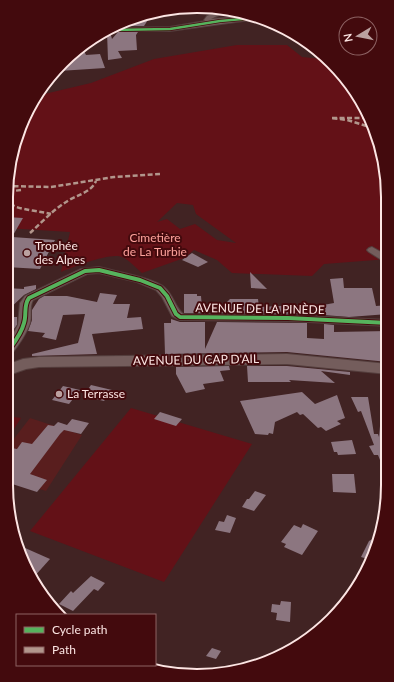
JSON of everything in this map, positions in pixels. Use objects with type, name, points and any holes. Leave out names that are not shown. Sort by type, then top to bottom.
[{"type":"street","points":[[216,14],[209,17],[207,20],[220,21]]},
{"type":"street","points":[[121,30],[170,29],[244,19]]},
{"type":"street","points":[[372,250],[381,256]]},
{"type":"street","name":"AVENUE DE LA PINÈDE","points":[[13,344],[21,332],[25,318],[25,302],[29,298],[75,275],[92,270],[140,280],[160,288],[167,296],[176,314],[180,317],[288,318],[381,323]]},
{"type":"street","name":"AVENUE DU CAP D'AIL","points":[[13,368],[23,364],[39,362],[280,359],[381,368]]},
{"type":"shaded area","points":[[30,418],[82,435],[46,491],[13,481],[13,440]]},
{"type":"green space","name":"Cimetière de La Turbie","points":[[237,45],[287,45],[302,57],[317,58],[327,67],[350,95],[362,116],[375,149],[381,185],[381,260],[324,264],[312,276],[232,273],[217,260],[194,250],[184,258],[142,273],[127,260],[117,256],[101,258],[61,272],[70,232],[13,228],[13,185],[19,149],[32,116],[45,94],[91,83],[154,59]],"holes":[[[177,203],[193,205],[196,214],[236,243],[217,240],[195,224],[180,229],[167,219],[157,222]]]},
{"type":"green space","points":[[131,408],[252,444],[164,582],[30,531]]},
{"type":"green space","points":[[13,417],[21,418],[13,430]]},
{"type":"building","points":[[148,19],[144,26],[130,26]]},
{"type":"building","points":[[118,32],[138,32],[136,35],[137,50],[118,51],[122,58],[108,60],[107,37],[111,35],[112,39]]},
{"type":"building","points":[[84,52],[86,55],[100,54],[105,68],[64,71]]},
{"type":"building","name":"Trophée des Alpes","points":[[13,217],[23,218],[13,235]]},
{"type":"building","name":"Trophée des Alpes","points":[[13,237],[55,240],[40,269],[13,267]]},
{"type":"building","points":[[192,253],[208,262],[198,267],[182,260]]},
{"type":"building","points":[[250,272],[267,289],[251,288]]},
{"type":"building","points":[[343,278],[344,288],[372,288],[376,306],[381,306],[381,315],[349,317],[324,315],[323,305],[334,303],[330,279]]},
{"type":"building","points":[[36,285],[36,289],[24,295],[13,305],[13,288],[24,289],[24,287]]},
{"type":"building","points":[[100,293],[117,295],[113,304],[130,304],[127,318],[141,317],[143,329],[92,334],[97,354],[32,356],[32,354],[78,343],[85,314],[63,315],[56,340],[42,337],[45,333],[28,331],[32,320],[32,310],[39,299],[44,296],[67,296],[97,302]]},
{"type":"building","points":[[184,294],[197,294],[197,296],[201,296],[204,313],[184,313]]},
{"type":"building","points":[[230,299],[258,299],[259,307],[299,305],[299,308],[306,307],[306,314],[220,313],[224,305]]},
{"type":"building","points":[[13,317],[17,317],[17,325],[14,329]]},
{"type":"building","points":[[171,319],[180,322],[205,322],[205,349],[217,322],[307,323],[307,338],[324,339],[324,324],[334,325],[334,332],[381,331],[381,361],[287,352],[165,354],[164,323],[171,323]]},
{"type":"building","points":[[229,366],[230,370],[220,371],[224,381],[203,384],[205,389],[186,393],[176,374],[176,367]]},
{"type":"building","points":[[247,366],[287,366],[350,372],[350,375],[321,371],[335,383],[289,380],[291,382],[248,382]]},
{"type":"building","points":[[91,385],[112,390],[104,401],[83,396]]},
{"type":"building","points":[[63,386],[80,390],[69,404],[52,400]]},
{"type":"building","points":[[302,392],[315,404],[337,395],[345,418],[337,421],[341,424],[326,431],[321,427],[318,428],[303,414],[300,415],[297,412],[275,422],[273,434],[255,434],[240,401]]},
{"type":"building","points":[[351,397],[368,397],[374,434],[378,434],[379,437],[380,426],[381,428],[381,460],[378,455],[374,455],[369,446],[374,445],[361,411],[358,412]]},
{"type":"building","points":[[160,412],[182,419],[176,426],[154,419]]},
{"type":"building","points":[[72,419],[89,423],[81,434],[64,430],[60,434],[30,474],[47,480],[37,492],[13,484],[13,448],[17,449],[22,442],[32,444],[48,425],[54,426],[58,422],[67,425]]},
{"type":"building","points":[[352,440],[356,454],[338,455],[337,452],[334,452],[331,442]]},
{"type":"building","points":[[332,474],[354,474],[356,493],[333,492]]},
{"type":"building","points":[[255,491],[266,495],[254,511],[242,507],[247,499],[249,499]]},
{"type":"building","points":[[227,515],[236,518],[230,533],[215,530],[219,521],[224,522]]},
{"type":"building","points":[[303,524],[318,531],[302,555],[284,547],[286,544],[281,542],[294,525],[301,528]]},
{"type":"building","points":[[373,539],[365,558],[361,557],[369,541]]},
{"type":"building","points":[[24,548],[50,559],[36,574]]},
{"type":"building","points":[[91,576],[105,583],[98,591],[94,589],[73,611],[59,604],[71,591],[73,593]]},
{"type":"building","points":[[281,601],[291,602],[290,622],[276,620],[277,613],[271,612],[272,604],[280,605]]},
{"type":"building","points":[[212,648],[221,651],[216,659],[206,656]]},
{"type":"marked path","points":[[363,118],[331,118],[347,120],[367,126]]},
{"type":"marked path","points":[[13,186],[51,187],[114,177],[160,174]]},
{"type":"marked path","points":[[30,233],[65,202],[86,192],[94,186],[96,181]]},
{"type":"marked path","points":[[13,191],[21,190]]},
{"type":"marked path","points":[[13,206],[17,208],[37,210],[51,214]]},
{"type":"cycle path","points":[[121,30],[170,29],[244,19]]},
{"type":"cycle path","points":[[13,344],[22,329],[25,320],[25,306],[29,298],[85,271],[99,270],[140,280],[160,288],[167,296],[176,314],[180,317],[288,318],[381,323]]},
{"type":"place","name":"Trophée des Alpes","points":[[27,253]]},
{"type":"place","name":"La Terrasse","points":[[59,394]]}]
